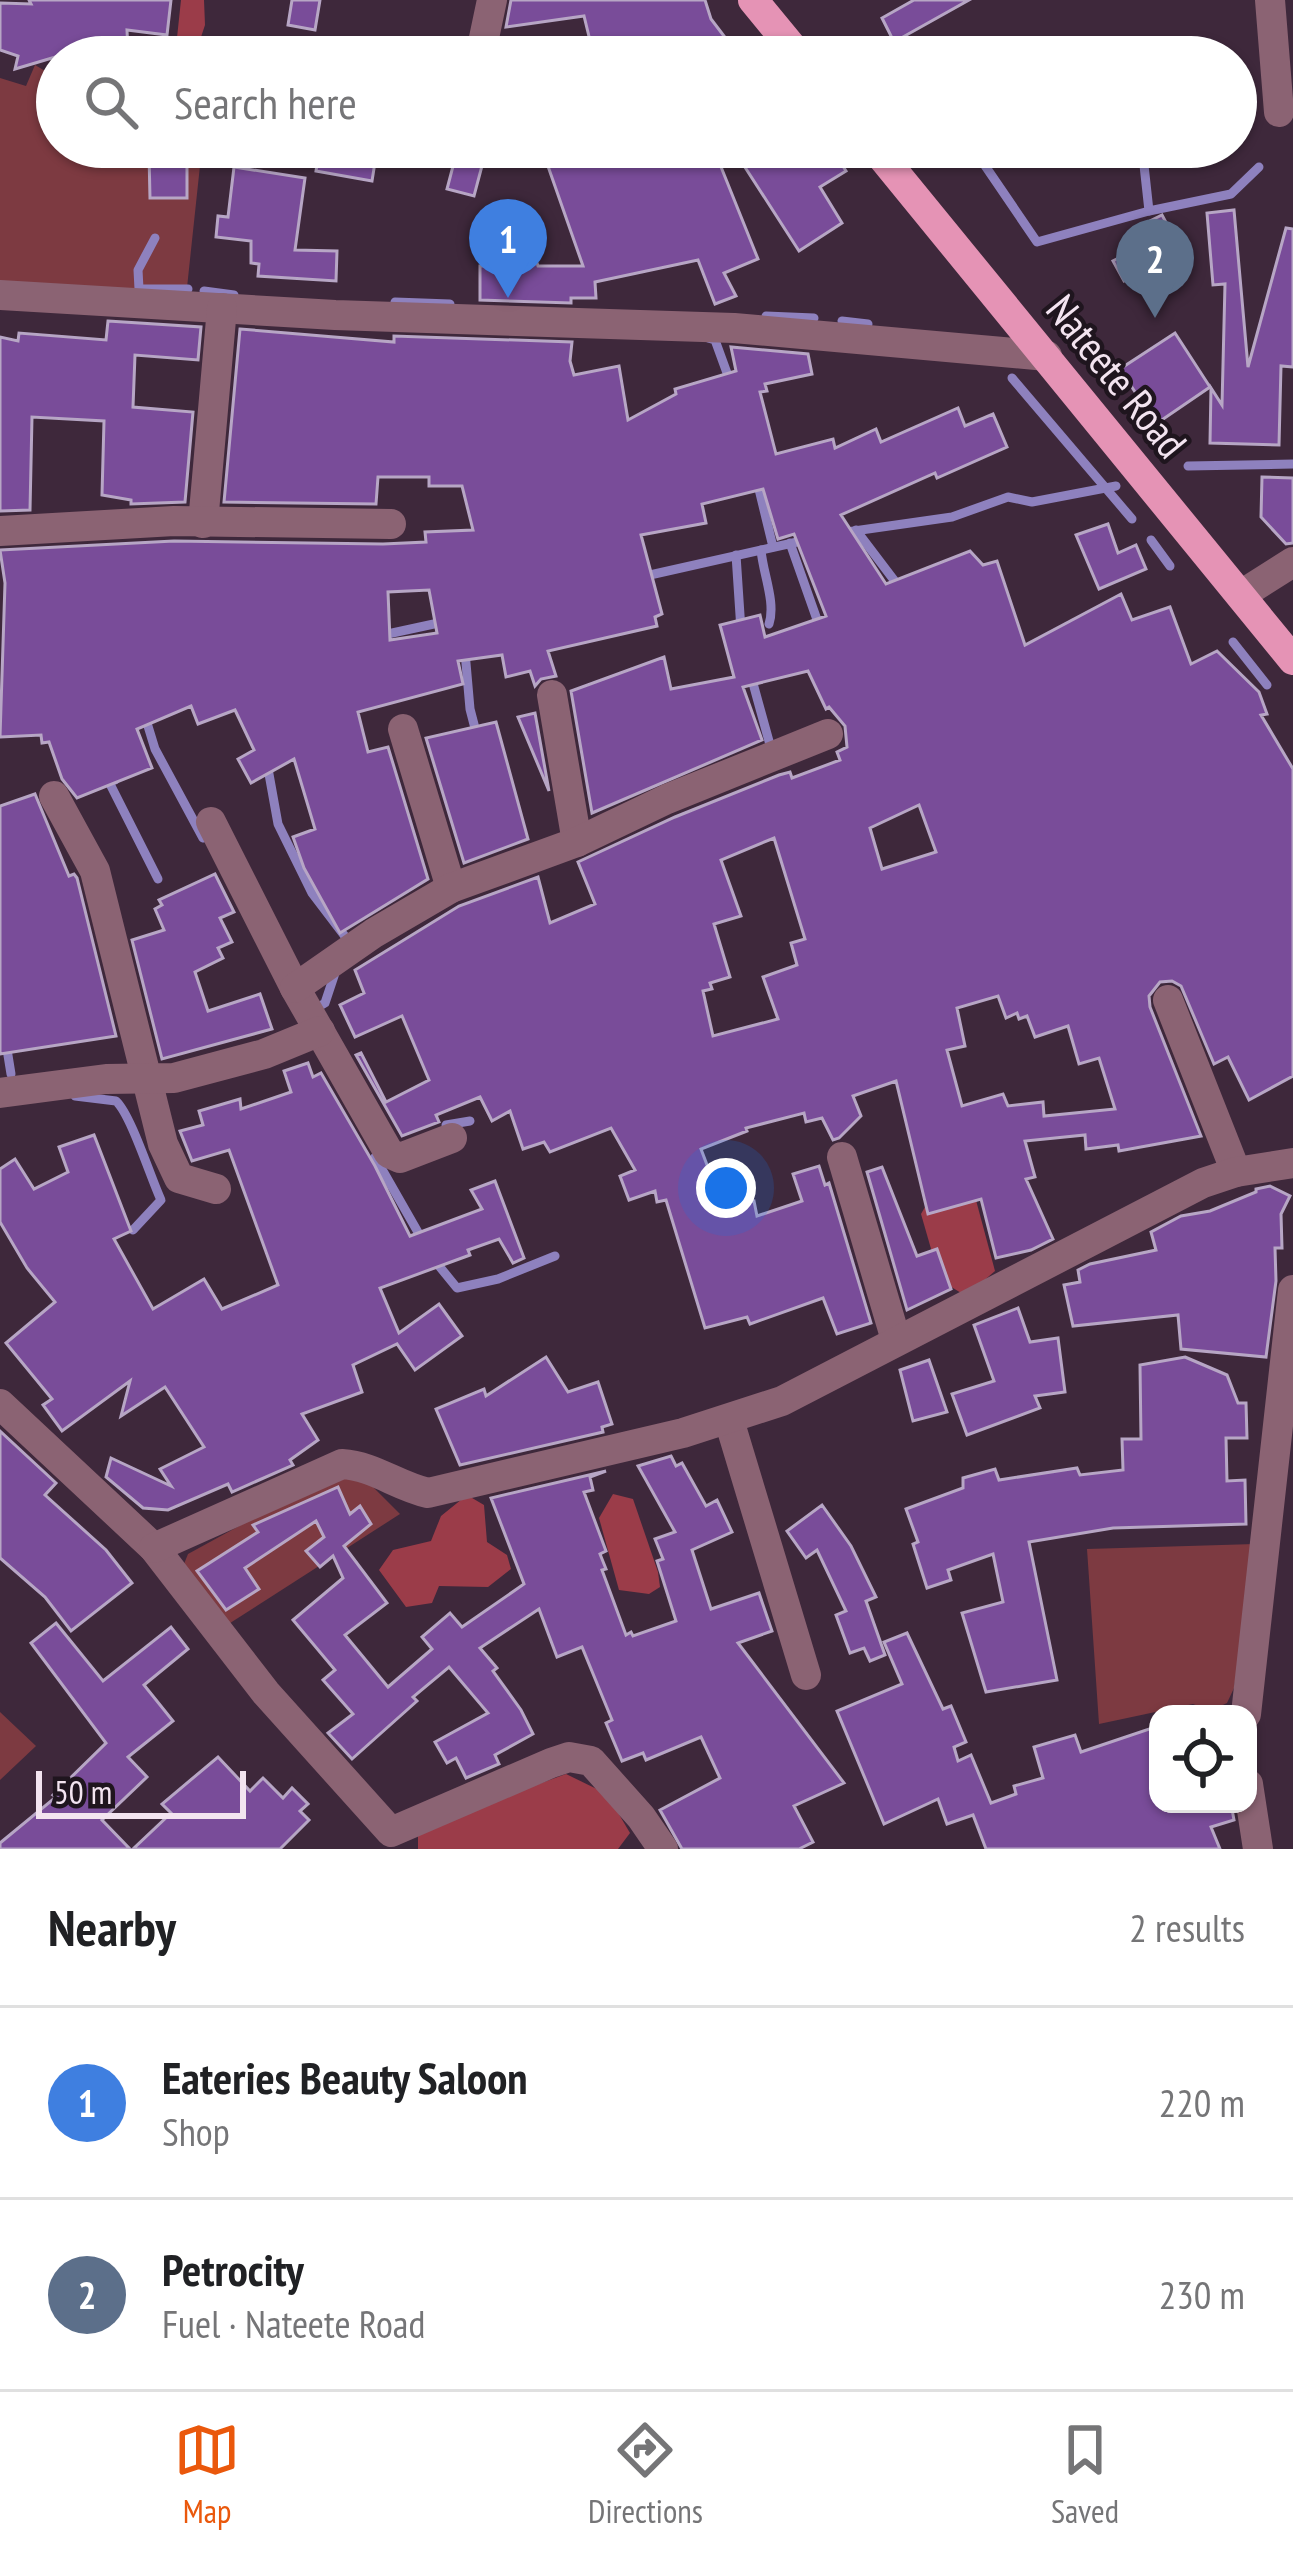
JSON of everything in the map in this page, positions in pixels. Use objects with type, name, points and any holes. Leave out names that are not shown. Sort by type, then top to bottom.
[{"type":"main road","points":[[753,0],[783,36]]},
{"type":"main road","name":"Nateete Road","points":[[891,168],[1293,660]]},
{"type":"street","points":[[484,36],[492,0]]},
{"type":"street","points":[[1270,0],[1279,112]]},
{"type":"street","points":[[0,295],[335,315],[814,333],[1046,356]]},
{"type":"street","points":[[203,523],[222,308]]},
{"type":"street","points":[[0,531],[106,524],[392,524]]},
{"type":"street","points":[[1240,595],[1293,562]]},
{"type":"street","points":[[552,694],[577,842]]},
{"type":"street","points":[[403,729],[451,888]]},
{"type":"street","points":[[295,988],[357,943],[451,888],[577,842],[625,809],[828,734]]},
{"type":"street","points":[[54,796],[85,850],[102,894],[171,1166],[179,1178],[216,1189]]},
{"type":"street","points":[[211,822],[295,988],[389,1153],[409,1156],[452,1138]]},
{"type":"street","points":[[1168,1000],[1236,1172]]},
{"type":"street","points":[[0,1094],[70,1082],[211,1070],[320,1031]]},
{"type":"street","points":[[842,1157],[896,1340]]},
{"type":"street","points":[[154,1548],[342,1464],[374,1469],[409,1489],[428,1493],[729,1420],[782,1401],[1203,1183],[1293,1163]]},
{"type":"street","points":[[1247,1705],[1293,1290]]},
{"type":"street","points":[[0,1404],[154,1548],[387,1840],[551,1763],[580,1757],[591,1761],[663,1849]]},
{"type":"street","points":[[729,1420],[806,1676]]},
{"type":"street","points":[[1252,1813],[1258,1849]]},
{"type":"shaded area","points":[[181,0],[204,0],[201,36],[177,36]]},
{"type":"shaded area","points":[[35,65],[36,168],[200,168],[186,297],[0,283],[0,78],[26,86]]},
{"type":"shaded area","points":[[973,1189],[995,1271],[966,1296],[940,1280],[921,1214],[929,1200]]},
{"type":"shaded area","points":[[334,1474],[370,1484],[400,1514],[227,1625],[184,1564],[188,1554]]},
{"type":"shaded area","points":[[613,1494],[633,1499],[658,1572],[660,1587],[649,1594],[619,1590],[599,1518]]},
{"type":"shaded area","points":[[467,1495],[484,1505],[487,1542],[507,1555],[511,1569],[488,1587],[439,1586],[432,1603],[406,1607],[379,1570],[393,1550],[431,1541],[441,1516]]},
{"type":"shaded area","points":[[1255,1544],[1234,1688],[1227,1703],[1149,1705],[1149,1713],[1099,1724],[1087,1549]]},
{"type":"shaded area","points":[[0,1712],[36,1746],[0,1780]]},
{"type":"shaded area","points":[[566,1774],[607,1794],[630,1833],[618,1849],[418,1849],[418,1828]]},
{"type":"building","points":[[29,0],[171,0],[167,35],[127,30],[127,36],[36,36],[36,63],[15,69],[18,56],[0,50],[0,3],[31,4]]},
{"type":"building","points":[[292,0],[320,0],[315,30],[288,25]]},
{"type":"building","points":[[511,0],[705,0],[724,36],[589,36],[584,16],[506,27]]},
{"type":"building","points":[[914,0],[969,0],[905,36],[891,36],[882,18]]},
{"type":"building","points":[[149,168],[187,168],[187,198],[150,198]]},
{"type":"building","points":[[234,168],[305,178],[295,250],[337,251],[336,281],[258,276],[259,264],[251,263],[251,241],[216,237],[218,216],[228,217]]},
{"type":"building","points":[[316,168],[374,168],[372,181]]},
{"type":"building","points":[[452,168],[481,168],[474,196],[447,189]]},
{"type":"building","points":[[549,168],[721,168],[758,259],[724,273],[736,296],[715,304],[698,260],[595,282],[596,298],[571,298],[571,303],[480,300],[480,266],[505,266],[497,232],[525,226],[538,266],[583,266]]},
{"type":"building","points":[[746,168],[844,168],[820,187],[842,223],[799,251]]},
{"type":"building","points":[[1234,210],[1248,367],[1286,228],[1293,229],[1293,367],[1281,366],[1279,445],[1210,443],[1211,388],[1222,405],[1225,284],[1213,285],[1207,213]]},
{"type":"building","points":[[1162,215],[1182,252],[1124,281],[1113,261],[1150,242],[1142,225]]},
{"type":"building","points":[[108,321],[201,327],[198,360],[135,355],[133,407],[193,412],[185,502],[131,504],[131,500],[102,495],[104,421],[32,417],[30,510],[0,511],[0,337],[18,341],[19,333],[106,340]]},
{"type":"building","points":[[240,329],[394,342],[394,336],[572,342],[574,375],[619,366],[628,420],[676,394],[675,389],[736,371],[731,347],[808,354],[812,374],[765,384],[767,391],[760,392],[776,454],[833,439],[835,448],[876,429],[881,442],[958,408],[965,426],[993,414],[1007,447],[841,515],[886,584],[970,551],[983,565],[997,561],[1025,645],[1121,594],[1132,620],[1170,607],[1191,664],[1217,651],[1259,692],[1267,714],[1261,715],[1293,769],[1293,1076],[1249,1100],[1228,1057],[1214,1064],[1181,986],[1160,982],[1149,996],[1150,1007],[1201,1136],[1119,1151],[1118,1145],[1086,1149],[1085,1135],[1025,1141],[1035,1177],[1026,1179],[1053,1239],[996,1258],[981,1199],[928,1214],[896,1081],[853,1096],[861,1116],[833,1140],[822,1118],[806,1122],[804,1113],[746,1128],[701,1149],[723,1207],[754,1201],[757,1216],[802,1201],[793,1174],[819,1166],[825,1185],[829,1183],[871,1323],[837,1334],[823,1298],[750,1324],[747,1317],[705,1328],[666,1200],[657,1202],[655,1191],[629,1200],[620,1176],[635,1170],[611,1128],[550,1152],[544,1142],[523,1149],[510,1111],[492,1121],[480,1097],[436,1115],[439,1122],[402,1136],[356,1055],[361,1053],[386,1102],[429,1080],[402,1016],[355,1037],[340,1005],[364,993],[355,970],[459,906],[538,877],[550,923],[595,904],[578,862],[779,775],[790,772],[792,778],[840,760],[837,752],[847,747],[845,726],[826,709],[808,671],[743,687],[762,740],[592,813],[571,691],[664,657],[671,689],[734,677],[720,625],[760,615],[765,637],[826,616],[794,534],[778,539],[763,489],[702,504],[706,523],[641,535],[662,614],[655,617],[657,626],[548,651],[556,676],[541,679],[535,686],[530,671],[506,677],[502,655],[458,661],[463,684],[358,712],[368,752],[388,747],[428,879],[340,933],[304,868],[293,837],[315,829],[294,759],[251,783],[238,759],[254,750],[235,710],[198,724],[191,706],[137,729],[152,768],[77,798],[41,735],[0,737],[5,583],[0,550],[174,541],[383,544],[426,542],[425,532],[473,530],[462,486],[429,486],[429,477],[378,477],[376,504],[224,502]],"holes":[[[429,590],[437,633],[390,640],[388,592]],[[919,805],[936,852],[882,869],[870,828]],[[774,838],[805,939],[791,943],[797,965],[763,977],[778,1019],[713,1036],[703,991],[712,989],[710,983],[730,977],[714,924],[741,916],[721,860]],[[998,996],[1006,1018],[1017,1013],[1019,1019],[1027,1016],[1035,1037],[1068,1026],[1079,1064],[1099,1058],[1115,1109],[1044,1116],[1043,1102],[1008,1106],[1003,1094],[962,1106],[947,1050],[965,1046],[957,1008]]]},
{"type":"building","points":[[1175,333],[1210,387],[1156,424],[1120,369]]},
{"type":"building","points":[[1262,477],[1293,478],[1293,543],[1286,544],[1261,517]]},
{"type":"building","points":[[1108,524],[1118,553],[1136,545],[1146,569],[1099,589],[1076,535]]},
{"type":"building","points":[[535,713],[549,791],[518,717]]},
{"type":"building","points":[[496,722],[528,839],[464,863],[426,738]]},
{"type":"building","points":[[35,794],[69,876],[77,878],[116,1036],[0,1054],[0,806]]},
{"type":"building","points":[[215,874],[234,912],[220,918],[232,942],[218,948],[223,958],[195,972],[208,1011],[260,994],[272,1029],[162,1059],[132,940],[164,930],[155,909],[162,905],[159,900]]},
{"type":"building","points":[[308,1063],[313,1077],[321,1073],[410,1236],[482,1209],[471,1190],[495,1181],[524,1258],[513,1263],[499,1239],[468,1250],[470,1255],[380,1288],[399,1333],[439,1304],[462,1336],[415,1370],[397,1344],[353,1365],[362,1392],[302,1414],[318,1440],[290,1460],[293,1465],[232,1492],[228,1484],[168,1510],[143,1508],[106,1477],[111,1458],[171,1486],[160,1469],[204,1447],[165,1387],[121,1416],[130,1381],[62,1431],[43,1405],[52,1399],[6,1343],[55,1302],[27,1268],[0,1222],[0,1169],[15,1159],[34,1189],[68,1172],[59,1147],[94,1135],[131,1231],[114,1239],[153,1309],[204,1279],[222,1309],[278,1285],[229,1150],[192,1161],[180,1131],[203,1125],[199,1111],[240,1099],[241,1109],[291,1092],[284,1071]]},
{"type":"building","points":[[882,1167],[917,1256],[937,1249],[951,1289],[907,1310],[867,1172]]},
{"type":"building","points":[[1270,1186],[1290,1196],[1281,1214],[1282,1248],[1275,1248],[1276,1281],[1266,1357],[1181,1349],[1178,1315],[1073,1326],[1064,1285],[1080,1282],[1078,1270],[1156,1250],[1151,1232],[1181,1216],[1210,1211]]},
{"type":"building","points":[[1018,1308],[1030,1342],[1058,1338],[1065,1392],[1035,1396],[1040,1408],[967,1435],[952,1394],[994,1381],[974,1325]]},
{"type":"building","points":[[546,1357],[568,1392],[598,1382],[612,1424],[602,1427],[603,1432],[460,1465],[436,1409],[484,1389],[486,1396]]},
{"type":"building","points":[[1185,1357],[1227,1375],[1238,1403],[1246,1403],[1247,1438],[1226,1438],[1227,1481],[1245,1480],[1246,1524],[1113,1528],[1029,1542],[1057,1680],[986,1692],[962,1613],[1003,1602],[993,1554],[948,1570],[951,1580],[927,1588],[906,1509],[963,1488],[963,1478],[995,1469],[999,1480],[1077,1468],[1080,1475],[1123,1470],[1122,1439],[1141,1439],[1140,1365]]},
{"type":"building","points":[[929,1360],[947,1412],[913,1421],[900,1370]]},
{"type":"building","points":[[0,1431],[56,1483],[45,1495],[106,1550],[132,1583],[71,1631],[45,1597],[0,1558]]},
{"type":"building","points":[[671,1456],[676,1466],[682,1463],[706,1506],[717,1500],[732,1532],[692,1550],[711,1609],[759,1593],[772,1631],[738,1643],[844,1783],[794,1806],[813,1842],[799,1849],[682,1849],[660,1810],[720,1778],[701,1737],[646,1760],[643,1753],[622,1761],[606,1723],[612,1720],[582,1647],[557,1657],[539,1609],[480,1648],[497,1668],[493,1671],[533,1734],[495,1755],[499,1764],[466,1778],[456,1758],[447,1763],[435,1742],[488,1713],[449,1667],[352,1759],[328,1733],[353,1714],[323,1680],[335,1670],[293,1620],[343,1578],[333,1556],[320,1567],[306,1551],[324,1537],[316,1521],[245,1568],[259,1589],[226,1610],[197,1571],[258,1532],[253,1525],[338,1487],[350,1514],[360,1506],[371,1524],[344,1546],[387,1603],[345,1635],[388,1687],[432,1649],[422,1637],[450,1613],[462,1627],[524,1584],[491,1498],[606,1471],[590,1477],[593,1490],[584,1492],[606,1551],[600,1554],[606,1569],[602,1570],[626,1635],[631,1632],[633,1636],[676,1621],[655,1539],[675,1532],[638,1466]]},
{"type":"building","points":[[822,1505],[851,1546],[876,1597],[866,1601],[885,1655],[870,1661],[864,1648],[850,1653],[836,1615],[846,1611],[817,1550],[806,1558],[787,1531]]},
{"type":"building","points":[[56,1623],[103,1681],[171,1627],[188,1649],[144,1685],[173,1721],[128,1757],[147,1777],[102,1820],[130,1849],[0,1849],[0,1843],[56,1797],[53,1795],[106,1743],[31,1643]]},
{"type":"building","points":[[907,1633],[943,1709],[951,1706],[966,1742],[954,1747],[958,1761],[971,1755],[991,1803],[1016,1794],[1014,1786],[1043,1778],[1034,1747],[1075,1735],[1081,1752],[1149,1729],[1149,1813],[1233,1813],[1234,1820],[1211,1827],[1220,1849],[986,1849],[973,1815],[947,1824],[938,1799],[884,1824],[837,1711],[902,1684],[884,1642]]},
{"type":"building","points":[[218,1757],[250,1791],[263,1778],[283,1798],[292,1788],[308,1804],[300,1811],[309,1820],[280,1849],[133,1849],[171,1813],[162,1804]]},
{"type":"waterway","points":[[1144,168],[1149,211],[1231,194],[1259,167]]},
{"type":"waterway","points":[[987,168],[1037,242],[1149,211]]},
{"type":"waterway","points":[[155,238],[138,270],[139,289],[188,289]]},
{"type":"waterway","points":[[204,291],[234,295]]},
{"type":"waterway","points":[[395,302],[450,304]]},
{"type":"waterway","points":[[766,316],[814,318]]},
{"type":"waterway","points":[[842,321],[868,324]]},
{"type":"waterway","points":[[708,338],[715,340],[731,384]]},
{"type":"waterway","points":[[1012,378],[1132,519]]},
{"type":"waterway","points":[[1188,466],[1293,464]]},
{"type":"waterway","points":[[757,481],[773,547]]},
{"type":"waterway","points":[[840,533],[952,517],[1008,497],[1032,502],[1116,486]]},
{"type":"waterway","points":[[856,530],[900,588]]},
{"type":"waterway","points":[[641,577],[806,540]]},
{"type":"waterway","points":[[1151,540],[1170,566]]},
{"type":"waterway","points":[[790,543],[821,631]]},
{"type":"waterway","points":[[761,550],[770,597],[769,624]]},
{"type":"waterway","points":[[736,555],[741,630]]},
{"type":"waterway","points":[[383,635],[443,622]]},
{"type":"waterway","points":[[1233,642],[1267,685]]},
{"type":"waterway","points":[[465,652],[477,736]]},
{"type":"waterway","points":[[751,676],[772,752]]},
{"type":"waterway","points":[[144,713],[155,749],[203,838]]},
{"type":"waterway","points":[[267,763],[278,824],[312,893],[347,939],[354,940]]},
{"type":"waterway","points":[[115,780],[109,782],[158,879]]},
{"type":"waterway","points":[[315,1009],[325,1003],[335,973]]},
{"type":"waterway","points":[[6,1043],[11,1074]]},
{"type":"waterway","points":[[75,1096],[116,1101],[134,1132],[161,1200],[133,1230]]},
{"type":"waterway","points":[[446,1125],[470,1121]]},
{"type":"waterway","points":[[375,1157],[423,1241]]},
{"type":"waterway","points":[[435,1261],[457,1288],[498,1279],[555,1256]]},
{"type":"place","name":"Eateries Beauty Saloon","points":[[508,298]]},
{"type":"place","name":"Petrocity","points":[[1155,318]]}]
